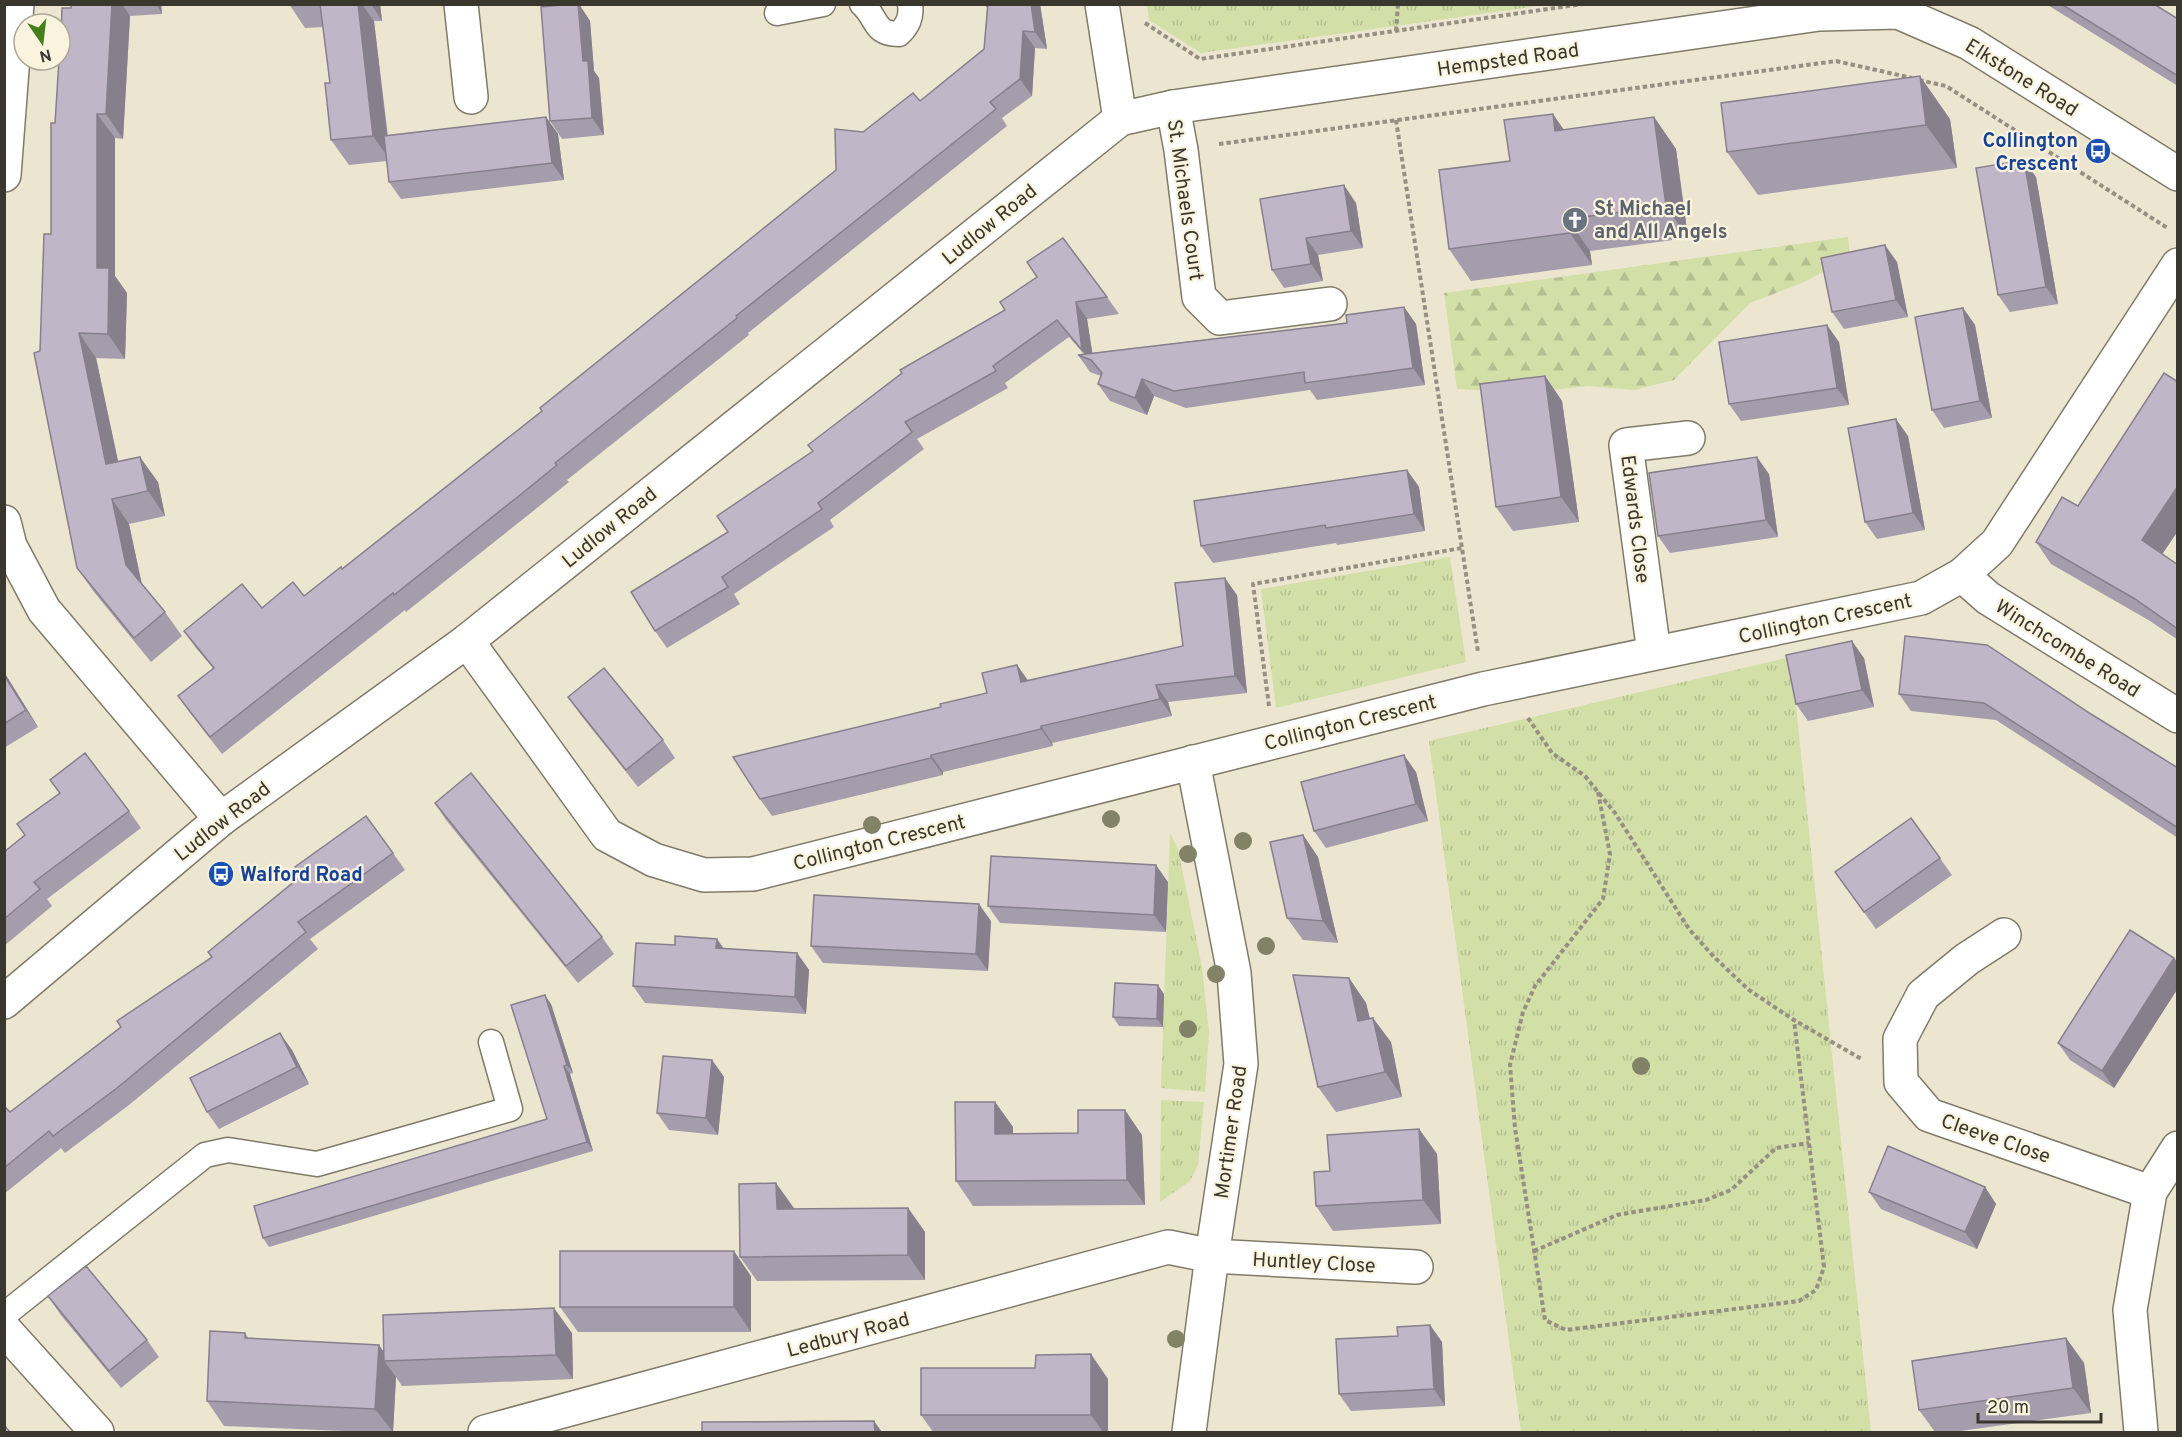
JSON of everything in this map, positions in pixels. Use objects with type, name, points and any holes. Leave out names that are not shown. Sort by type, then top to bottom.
[{"type":"street","points":[[4,175],[17,4]]},
{"type":"street","points":[[460,4],[471,97]]},
{"type":"street","points":[[1102,4],[1120,119]]},
{"type":"street","name":"Hempsted Road","points":[[1120,119],[1173,107],[1819,14],[1898,8]]},
{"type":"street","name":"Elkstone Road","points":[[1898,8],[1969,43],[2178,174]]},
{"type":"street","name":"St. Michaels Court","points":[[1173,107],[1181,150],[1198,297],[1220,318],[1330,304]]},
{"type":"street","name":"Ludlow Road","points":[[4,1002],[221,819],[466,641],[1120,119]]},
{"type":"street","name":"Collington Crescent","points":[[466,641],[607,835],[654,860],[704,875],[753,874],[1497,685],[1921,598],[1962,575],[1997,543],[2178,265]]},
{"type":"street","name":"Edwards Close","points":[[1654,653],[1626,446],[1688,438]]},
{"type":"street","points":[[4,522],[10,546],[44,610],[221,819]]},
{"type":"street","name":"Winchcombe Road","points":[[1962,575],[1988,598],[2178,716]]},
{"type":"street","name":"Mortimer Road","points":[[1189,1432],[1212,1256],[1241,1064],[1234,973],[1193,762]]},
{"type":"street","points":[[1901,1082],[1900,1039],[1923,995],[1967,959],[2004,934]]},
{"type":"street","name":"Cleeve Close","points":[[1901,1082],[1929,1115],[2150,1192]]},
{"type":"street","points":[[2141,1432],[2130,1310],[2150,1192],[2178,1148]]},
{"type":"street","name":"Ledbury Road","points":[[485,1432],[1168,1247],[1212,1256]]},
{"type":"street","name":"Huntley Close","points":[[1212,1256],[1416,1267]]},
{"type":"street","points":[[4,1329],[97,1432]]},
{"type":"lane","points":[[777,13],[823,4]]},
{"type":"lane","points":[[862,4],[871,12],[877,26],[886,34],[899,34],[908,25],[910,4]]},
{"type":"lane","points":[[4,1315],[205,1155],[228,1150],[317,1164],[510,1109],[491,1042]]},
{"type":"path","points":[[1396,31],[1398,4]]},
{"type":"path","points":[[1144,14],[1145,23],[1200,59],[1583,4]]},
{"type":"path","points":[[1181,150],[1836,61],[1946,86],[2178,234]]},
{"type":"path","points":[[1388,76],[1462,548],[1497,685],[1551,753],[1585,776],[1616,813],[1689,928],[1713,956],[1749,990],[1794,1020],[1901,1082]]},
{"type":"path","points":[[1273,742],[1253,584],[1462,548]]},
{"type":"path","points":[[1598,792],[1610,854],[1604,899],[1534,986],[1523,1012],[1510,1065],[1515,1128],[1545,1320],[1566,1330],[1799,1301],[1816,1290],[1824,1267],[1794,1020]]},
{"type":"path","points":[[1534,1251],[1617,1215],[1706,1200],[1731,1190],[1776,1148],[1809,1143]]},
{"type":"green space","points":[[1147,4],[1546,5],[1201,53],[1149,20]]},
{"type":"green space","points":[[1848,237],[1850,258],[1802,283],[1750,303],[1674,380],[1634,390],[1588,386],[1523,393],[1457,389],[1444,293]]},
{"type":"green space","points":[[1450,557],[1466,662],[1276,708],[1261,589]]},
{"type":"green space","points":[[1791,657],[1871,1432],[1521,1432],[1429,741]]},
{"type":"green space","points":[[1170,833],[1178,849],[1202,967],[1209,1032],[1205,1092],[1161,1088]]},
{"type":"green space","points":[[1161,1100],[1204,1102],[1198,1165],[1190,1181],[1160,1202]]},
{"type":"building","points":[[71,4],[112,4],[106,114],[97,114],[97,268],[109,268],[108,334],[79,333],[106,464],[140,457],[148,491],[112,499],[126,565],[165,612],[134,638],[77,568],[34,353],[40,351],[44,234],[51,234],[51,123],[55,123],[58,72],[72,72],[72,12],[62,12],[62,8],[71,8]]},
{"type":"building","points":[[320,4],[358,4],[373,136],[331,140],[325,83],[330,83]]},
{"type":"building","points":[[578,4],[583,61],[588,61],[592,118],[550,121],[541,7]]},
{"type":"building","points":[[988,4],[1031,4],[1035,32],[1023,31],[1020,79],[990,102],[996,109],[736,316],[737,318],[555,463],[557,465],[520,495],[210,737],[178,696],[214,668],[184,631],[242,584],[262,608],[293,582],[304,596],[341,567],[342,569],[542,411],[540,408],[836,170],[835,129],[863,132],[913,93],[920,101],[984,49]]},
{"type":"building","points":[[2061,4],[2154,4],[2178,19],[2178,76]]},
{"type":"building","points":[[1920,76],[1926,125],[1727,152],[1721,103]]},
{"type":"building","points":[[1553,114],[1555,131],[1654,117],[1666,206],[1568,219],[1570,233],[1449,249],[1439,170],[1510,161],[1504,120]]},
{"type":"building","points":[[546,117],[552,163],[389,182],[384,136]]},
{"type":"building","points":[[2024,160],[2046,287],[1998,295],[1976,168]]},
{"type":"building","points":[[1344,185],[1351,231],[1306,238],[1311,264],[1272,270],[1260,199]]},
{"type":"building","points":[[1063,238],[1107,297],[1076,302],[1082,350],[1057,320],[993,366],[996,371],[905,422],[912,432],[818,503],[822,509],[722,577],[728,587],[655,631],[631,592],[728,532],[717,516],[813,451],[808,445],[902,373],[900,370],[1005,310],[1000,302],[1037,277],[1027,262]]},
{"type":"building","points":[[1885,245],[1896,300],[1832,312],[1821,258]]},
{"type":"building","points":[[1404,307],[1413,368],[1305,383],[1304,372],[1174,391],[1142,379],[1135,398],[1098,384],[1102,373],[1091,360],[1078,355],[1347,323],[1346,315]]},
{"type":"building","points":[[1963,308],[1980,401],[1932,410],[1915,317]]},
{"type":"building","points":[[1827,325],[1837,388],[1729,404],[1719,342]]},
{"type":"building","points":[[2164,373],[2178,382],[2178,486],[2142,540],[2178,565],[2178,629],[2135,599],[2036,542],[2062,497],[2078,506]]},
{"type":"building","points":[[1545,376],[1561,497],[1496,507],[1480,384]]},
{"type":"building","points":[[1896,419],[1913,513],[1865,522],[1848,428]]},
{"type":"building","points":[[1757,457],[1766,520],[1658,536],[1649,473]]},
{"type":"building","points":[[1407,470],[1414,514],[1326,528],[1325,525],[1201,546],[1194,501]]},
{"type":"building","points":[[1225,578],[1235,676],[1156,685],[1160,699],[1041,726],[1041,729],[931,755],[931,758],[760,799],[733,757],[941,707],[940,704],[987,693],[982,673],[1017,665],[1021,682],[1183,646],[1175,583]]},
{"type":"building","points":[[1905,636],[1987,645],[2178,768],[2178,828],[1984,703],[1899,694]]},
{"type":"building","points":[[1852,641],[1862,690],[1796,704],[1786,655]]},
{"type":"building","points":[[604,668],[663,740],[626,770],[568,697]]},
{"type":"building","points":[[4,675],[26,710],[4,724]]},
{"type":"building","points":[[85,753],[129,811],[34,882],[40,889],[4,919],[4,852],[25,835],[17,824],[60,793],[50,780]]},
{"type":"building","points":[[1404,755],[1416,804],[1314,831],[1301,782]]},
{"type":"building","points":[[471,773],[602,937],[566,966],[435,803]]},
{"type":"building","points":[[366,816],[393,853],[298,922],[306,932],[117,1088],[53,1136],[49,1131],[4,1168],[4,1106],[10,1112],[121,1027],[117,1021],[212,957],[208,952],[301,876],[295,867]]},
{"type":"building","points":[[1911,818],[1940,858],[1864,912],[1835,872]]},
{"type":"building","points":[[1303,835],[1323,921],[1287,918],[1270,842]]},
{"type":"building","points":[[991,856],[1156,865],[1154,915],[988,906]]},
{"type":"building","points":[[814,895],[979,904],[976,954],[811,946]]},
{"type":"building","points":[[2130,930],[2174,958],[2102,1071],[2058,1043]]},
{"type":"building","points":[[675,936],[717,939],[716,948],[797,953],[795,997],[633,986],[636,943],[675,945]]},
{"type":"building","points":[[1293,975],[1349,978],[1358,1021],[1373,1018],[1385,1072],[1318,1087]]},
{"type":"building","points":[[1115,983],[1158,985],[1157,1019],[1113,1017]]},
{"type":"building","points":[[545,995],[567,1065],[564,1066],[587,1142],[263,1238],[254,1206],[547,1119],[511,1005]]},
{"type":"building","points":[[280,1033],[297,1067],[207,1112],[190,1078]]},
{"type":"building","points":[[663,1056],[712,1060],[706,1118],[657,1113]]},
{"type":"building","points":[[955,1102],[995,1102],[995,1134],[1078,1133],[1078,1110],[1125,1110],[1127,1180],[956,1181]]},
{"type":"building","points":[[1419,1129],[1423,1200],[1316,1206],[1314,1172],[1330,1171],[1327,1135]]},
{"type":"building","points":[[1888,1146],[1985,1187],[1965,1232],[1869,1192]]},
{"type":"building","points":[[776,1183],[777,1209],[908,1208],[908,1255],[740,1257],[739,1184]]},
{"type":"building","points":[[560,1251],[734,1251],[734,1307],[560,1307]]},
{"type":"building","points":[[86,1266],[147,1340],[109,1371],[48,1296]]},
{"type":"building","points":[[554,1308],[556,1355],[384,1361],[383,1315]]},
{"type":"building","points":[[1430,1325],[1434,1389],[1339,1394],[1336,1339],[1398,1336],[1397,1327]]},
{"type":"building","points":[[210,1331],[245,1333],[245,1338],[379,1345],[375,1409],[207,1401]]},
{"type":"building","points":[[2066,1338],[2073,1388],[1919,1410],[1912,1361]]},
{"type":"building","points":[[1091,1354],[1091,1415],[921,1415],[921,1368],[1035,1368],[1036,1355]]},
{"type":"building","points":[[874,1421],[875,1432],[702,1432],[702,1422]]},
{"type":"place","name":"Collington Crescent","points":[[2098,151]]},
{"type":"place","name":"St Michael and All Angels","points":[[1575,220]]},
{"type":"place","name":"Walford Road","points":[[221,874]]}]
